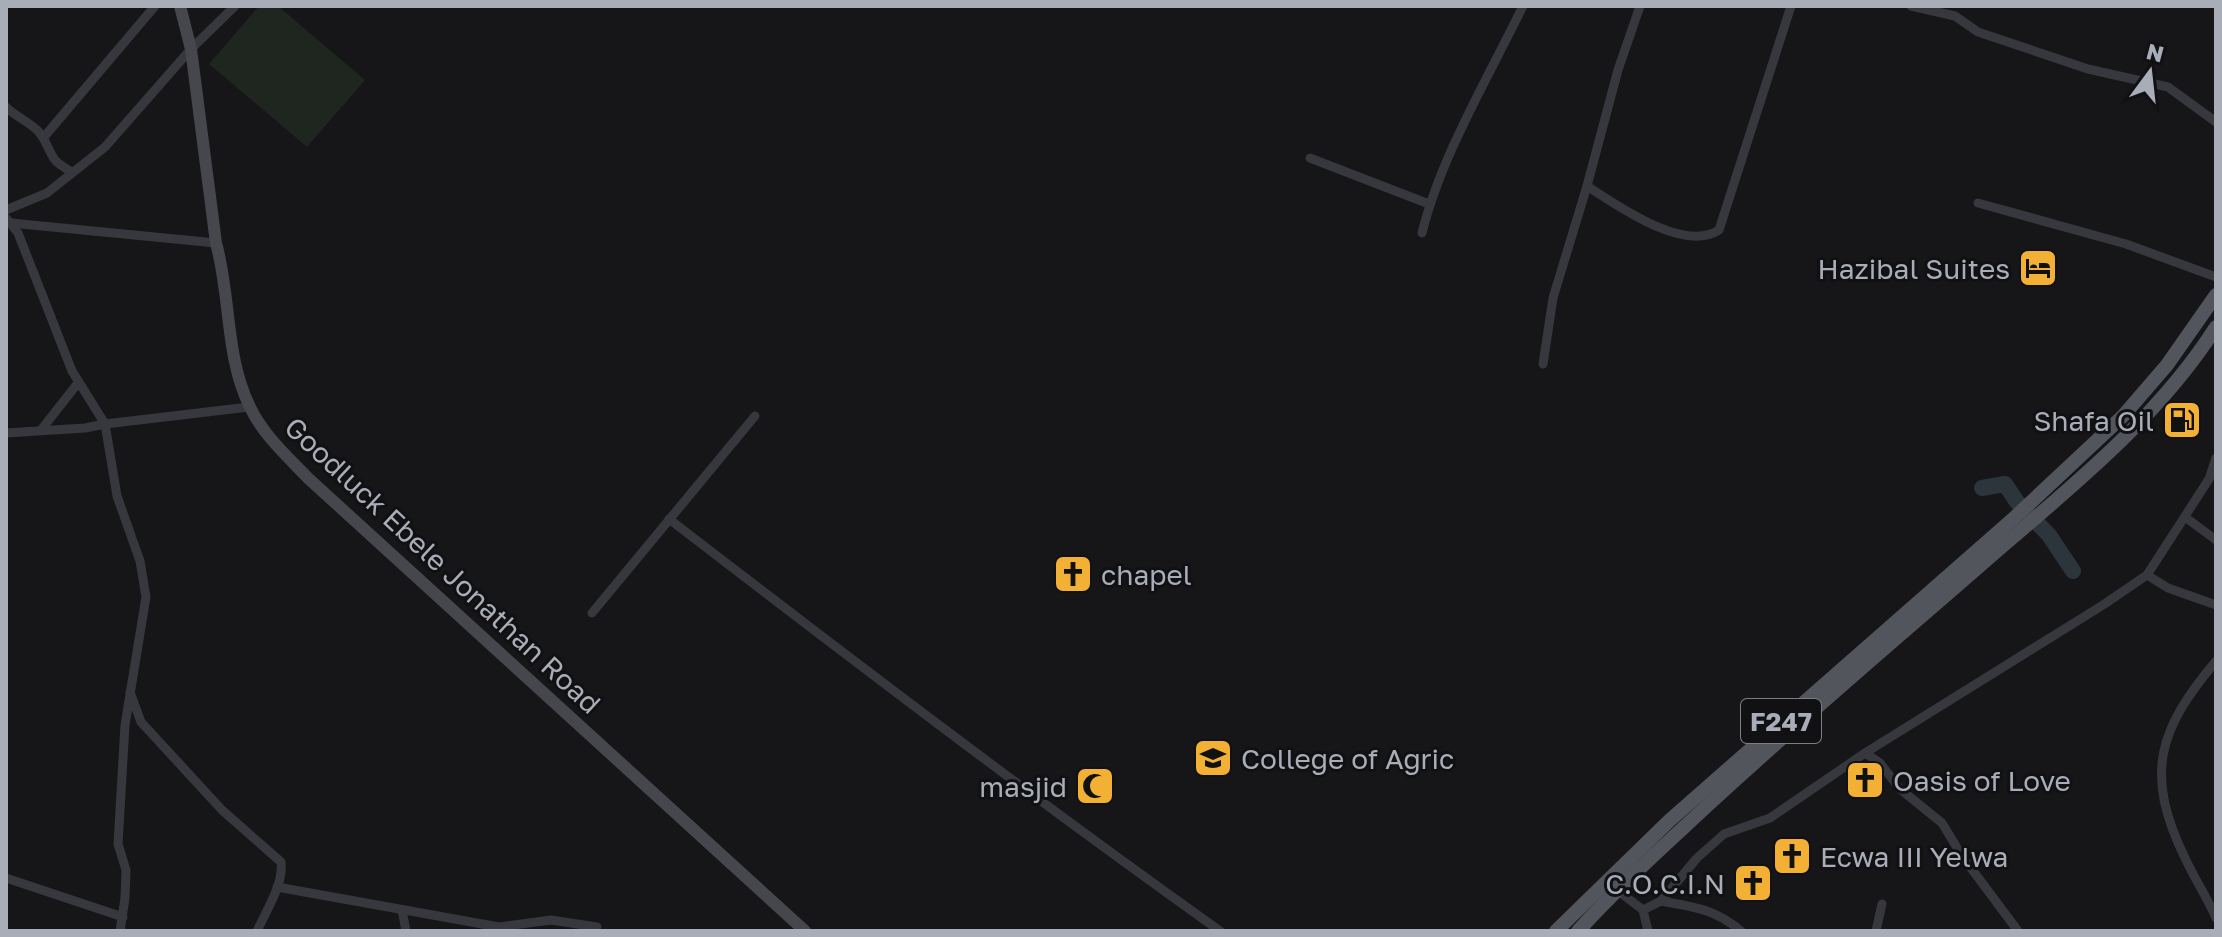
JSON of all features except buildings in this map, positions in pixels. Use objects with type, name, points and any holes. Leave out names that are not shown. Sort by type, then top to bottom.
[{"type":"main road","name":"Goodluck Ebele Jonathan Road","points":[[180,6],[191,49],[216,243],[237,369],[249,407],[264,431],[309,479],[805,931]]},
{"type":"main road","name":"F247","points":[[1578,931],[1617,890],[2017,524],[2033,500],[2138,400],[2195,328],[2216,295]]},
{"type":"main road","name":"F247","points":[[1556,931],[1670,820],[2017,524],[2042,512],[2143,420],[2216,327]]},
{"type":"street","points":[[44,137],[155,6]]},
{"type":"street","points":[[6,209],[47,193],[105,147],[191,49],[235,6]]},
{"type":"street","points":[[1422,233],[1429,204],[1523,6]]},
{"type":"street","points":[[1543,364],[1553,298],[1618,70],[1640,6]]},
{"type":"street","points":[[1587,186],[1645,221],[1677,233],[1709,236],[1719,230],[1791,6]]},
{"type":"street","points":[[1911,6],[1957,11],[1966,26],[1978,32],[2074,64],[2168,87],[2216,122]]},
{"type":"street","points":[[6,107],[18,119],[31,123],[44,137],[56,160],[72,172]]},
{"type":"street","points":[[2202,111],[2216,113]]},
{"type":"street","points":[[1310,158],[1429,204]]},
{"type":"street","points":[[1978,203],[2126,244],[2216,277]]},
{"type":"street","points":[[8,220],[216,243]]},
{"type":"street","points":[[8,220],[18,233],[58,342],[78,383],[105,424],[117,496],[144,578],[146,597],[125,725],[118,844],[126,870],[120,931]]},
{"type":"street","points":[[41,430],[78,383]]},
{"type":"street","points":[[6,433],[85,428],[249,407]]},
{"type":"street","points":[[592,613],[755,416]]},
{"type":"street","points":[[1643,910],[1661,901],[1697,858],[1724,834],[1770,818],[1865,753],[2147,575],[2185,517],[2213,482],[2216,458]]},
{"type":"street","points":[[2185,517],[2216,540]]},
{"type":"street","points":[[669,519],[831,644],[1220,931]]},
{"type":"street","points":[[2147,575],[2168,588],[2216,605]]},
{"type":"street","points":[[2216,661],[2180,708],[2161,757],[2160,778],[2167,813],[2216,918]]},
{"type":"street","points":[[130,692],[141,722],[222,810],[281,862],[277,887],[257,931]]},
{"type":"street","points":[[1865,753],[1880,763],[1900,789],[1942,823],[1962,856],[2018,931]]},
{"type":"street","points":[[6,878],[123,917]]},
{"type":"street","points":[[277,887],[499,927],[551,920],[597,927]]},
{"type":"street","points":[[1617,890],[1643,910],[1648,931]]},
{"type":"street","points":[[1661,901],[1709,910],[1725,917],[1741,931]]},
{"type":"street","points":[[1876,931],[1882,904]]},
{"type":"street","points":[[402,910],[406,931]]},
{"type":"shaded area","points":[[259,6],[278,6],[365,80],[307,147],[209,64]]},
{"type":"waterway","points":[[1982,488],[2005,484],[2017,502],[2049,535],[2073,571]]},
{"type":"place","name":"Hazibal Suites","points":[[2038,268]]},
{"type":"place","name":"Shafa Oil","points":[[2182,420]]},
{"type":"place","name":"chapel","points":[[1073,574]]},
{"type":"place","name":"College of Agric","points":[[1213,758]]},
{"type":"place","name":"Oasis of Love","points":[[1865,780]]},
{"type":"place","name":"masjid","points":[[1095,786]]},
{"type":"place","name":"Ecwa III Yelwa","points":[[1792,856]]},
{"type":"place","name":"C.O.C.I.N","points":[[1753,883]]}]
